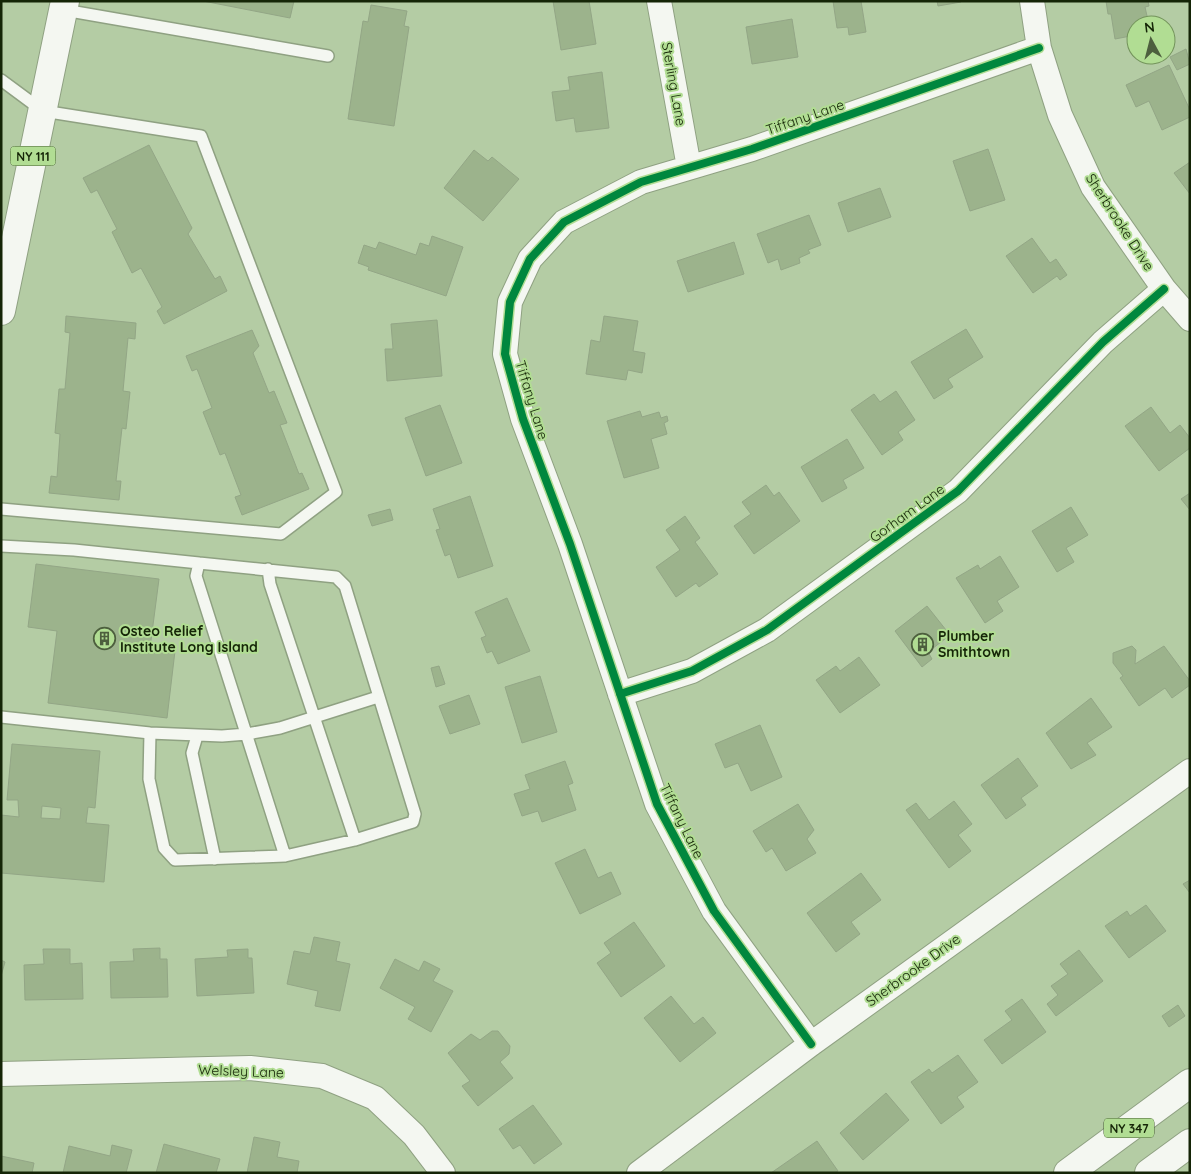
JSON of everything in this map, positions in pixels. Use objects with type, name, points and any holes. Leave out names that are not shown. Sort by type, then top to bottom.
[{"type":"main road","name":"NY 111","points":[[1,310],[64,6]]},
{"type":"main road","name":"NY 347","points":[[1068,1173],[1190,1083]]},
{"type":"main road","points":[[1149,1173],[1190,1143]]},
{"type":"street","name":"Sterling Lane","points":[[659,1],[690,167]]},
{"type":"street","name":"Sherbrooke Drive","points":[[1032,1],[1039,48],[1060,115],[1093,187],[1164,289],[1190,319]]},
{"type":"street","name":"Tiffany Lane","points":[[810,1044],[714,911],[657,804],[570,544],[522,418],[505,354],[510,302],[530,259],[564,222],[641,182],[752,149],[1039,48]]},
{"type":"street","name":"Gorham Lane","points":[[620,694],[692,671],[767,630],[958,491],[1103,342],[1164,289]]},
{"type":"street","name":"Sherbrooke Drive","points":[[639,1173],[810,1044],[1190,771]]},
{"type":"street","name":"Welsley Lane","points":[[1,1074],[250,1068],[322,1076],[375,1098],[414,1136],[443,1173]]},
{"type":"lane","points":[[64,6],[328,56]]},
{"type":"lane","points":[[1,80],[43,111],[200,136],[336,492],[281,534],[1,509]]},
{"type":"lane","points":[[1,546],[74,550],[336,577],[345,586],[414,814],[413,822],[355,840],[286,856],[175,860],[164,848],[149,778],[150,733]]},
{"type":"lane","points":[[199,563],[196,576],[286,856]]},
{"type":"lane","points":[[268,569],[270,584],[355,840]]},
{"type":"lane","points":[[1,717],[150,733],[197,736],[247,734],[315,718],[378,697]]},
{"type":"lane","points":[[197,736],[192,753],[215,859]]},
{"type":"building","points":[[203,1],[294,1],[290,18]]},
{"type":"building","points":[[553,1],[589,1],[596,44],[561,50]]},
{"type":"building","points":[[833,1],[861,1],[866,32],[849,35],[848,27],[837,28]]},
{"type":"building","points":[[937,1],[961,1],[961,2],[938,6]]},
{"type":"building","points":[[1106,1],[1148,1],[1149,6],[1145,7],[1147,15],[1126,15],[1126,37],[1115,39],[1111,14],[1108,14]]},
{"type":"building","points":[[371,5],[407,11],[404,26],[409,27],[394,126],[348,119],[363,21],[368,22]]},
{"type":"building","points":[[792,19],[798,57],[752,64],[746,27]]},
{"type":"building","points":[[1186,49],[1190,64],[1177,70],[1174,65],[1176,65],[1176,54]]},
{"type":"building","points":[[1169,65],[1190,110],[1190,117],[1162,130],[1149,101],[1136,107],[1126,85]]},
{"type":"building","points":[[602,72],[609,128],[576,132],[574,118],[556,121],[552,92],[570,90],[568,77]]},
{"type":"building","points":[[149,145],[192,228],[188,234],[215,279],[220,276],[227,291],[164,324],[157,311],[162,307],[141,268],[132,273],[112,232],[117,229],[97,190],[91,193],[83,178]]},
{"type":"building","points":[[988,149],[1005,200],[970,211],[953,161]]},
{"type":"building","points":[[474,150],[488,161],[492,157],[519,179],[483,221],[444,188]]},
{"type":"building","points":[[1190,162],[1190,194],[1174,173]]},
{"type":"building","points":[[880,188],[891,217],[848,232],[838,203]]},
{"type":"building","points":[[809,215],[821,245],[808,250],[810,253],[799,258],[800,263],[781,270],[778,259],[768,263],[757,234]]},
{"type":"building","points":[[432,236],[463,247],[446,296],[368,270],[369,267],[358,263],[364,245],[376,249],[379,242],[416,255],[420,243],[429,246]]},
{"type":"building","points":[[1032,238],[1050,263],[1056,259],[1067,275],[1060,280],[1057,276],[1033,293],[1006,256]]},
{"type":"building","points":[[734,242],[744,274],[688,292],[677,261]]},
{"type":"building","points":[[66,316],[136,323],[135,339],[128,338],[123,391],[130,392],[126,429],[122,428],[116,481],[121,481],[119,500],[49,493],[51,476],[57,477],[60,434],[55,433],[59,389],[65,389],[70,333],[65,332]]},
{"type":"building","points":[[604,316],[638,321],[633,351],[645,353],[642,373],[628,370],[626,380],[586,374],[591,340],[600,342]]},
{"type":"building","points":[[437,320],[442,376],[387,381],[385,349],[393,349],[391,324]]},
{"type":"building","points":[[966,329],[983,357],[948,379],[953,387],[934,399],[911,362]]},
{"type":"building","points":[[252,330],[259,346],[253,353],[269,393],[274,391],[287,423],[280,425],[299,474],[302,473],[309,489],[242,515],[235,497],[241,495],[225,453],[220,455],[203,412],[212,408],[197,369],[192,371],[186,356]]},
{"type":"building","points":[[896,391],[915,420],[898,432],[903,440],[882,455],[851,410],[874,394],[880,402]]},
{"type":"building","points":[[440,405],[462,463],[426,476],[405,418]]},
{"type":"building","points":[[1151,407],[1170,433],[1180,425],[1190,438],[1190,448],[1159,471],[1125,426]]},
{"type":"building","points":[[640,411],[642,417],[659,412],[661,418],[667,416],[668,421],[664,423],[667,434],[651,439],[659,468],[624,478],[607,421]]},
{"type":"building","points":[[847,439],[864,468],[843,480],[847,488],[822,502],[801,467]]},
{"type":"building","points":[[766,485],[774,496],[779,492],[800,521],[754,554],[734,526],[751,514],[742,502]]},
{"type":"building","points":[[1190,493],[1190,510],[1181,499]]},
{"type":"building","points":[[470,496],[493,566],[458,578],[450,554],[445,556],[436,530],[440,529],[433,509]]},
{"type":"building","points":[[1071,507],[1088,535],[1066,548],[1074,562],[1057,572],[1032,531]]},
{"type":"building","points":[[390,509],[393,520],[372,526],[368,515]]},
{"type":"building","points":[[685,516],[700,538],[695,542],[718,574],[699,587],[696,583],[676,597],[656,567],[680,550],[666,530]]},
{"type":"building","points":[[1000,556],[1019,587],[997,601],[1003,611],[985,623],[956,578],[978,565],[980,569]]},
{"type":"building","name":"Osteo Relief Institute Long Island","points":[[36,564],[159,579],[150,648],[175,651],[167,718],[48,703],[57,631],[28,627]]},
{"type":"building","points":[[507,598],[530,651],[498,664],[492,651],[487,653],[481,638],[486,636],[475,612]]},
{"type":"building","name":"Plumber Smithtown","points":[[927,606],[950,635],[928,652],[932,659],[922,667],[895,631]]},
{"type":"building","points":[[1132,646],[1136,650],[1135,664],[1164,646],[1190,681],[1190,685],[1172,698],[1165,688],[1139,706],[1120,678],[1123,676],[1113,663],[1113,653]]},
{"type":"building","points":[[859,657],[880,685],[840,713],[816,680],[836,666],[840,671]]},
{"type":"building","points":[[439,666],[445,684],[436,687],[431,668]]},
{"type":"building","points":[[540,676],[557,732],[522,743],[505,687]]},
{"type":"building","points":[[469,695],[480,724],[450,734],[439,706]]},
{"type":"building","points":[[1091,698],[1112,727],[1087,743],[1096,755],[1071,769],[1046,733]]},
{"type":"building","points":[[760,725],[782,777],[751,791],[738,763],[725,768],[715,744]]},
{"type":"building","points":[[12,744],[100,751],[95,808],[88,807],[86,823],[109,825],[104,882],[1,873],[1,815],[19,817],[18,800],[7,800]],"holes":[[[42,806],[61,808],[60,819],[41,818]]]},
{"type":"building","points":[[1018,758],[1038,786],[1021,798],[1026,805],[1006,819],[981,785]]},
{"type":"building","points":[[565,761],[573,783],[568,785],[576,810],[542,822],[538,811],[522,816],[514,794],[530,789],[525,775]]},
{"type":"building","points":[[954,801],[972,824],[958,835],[971,851],[949,868],[906,810],[916,803],[929,820]]},
{"type":"building","points":[[798,804],[814,830],[807,839],[816,853],[786,871],[772,848],[766,852],[753,831]]},
{"type":"building","points":[[585,849],[598,878],[611,872],[621,894],[580,914],[555,863]]},
{"type":"building","points":[[861,873],[881,900],[851,922],[860,934],[836,952],[807,913]]},
{"type":"building","points":[[1190,880],[1190,893],[1183,884]]},
{"type":"building","points":[[1146,905],[1166,931],[1129,958],[1105,926],[1127,911],[1130,916]]},
{"type":"building","points":[[634,922],[665,966],[621,997],[597,963],[611,953],[604,943]]},
{"type":"building","points":[[314,937],[340,942],[336,961],[350,964],[340,1011],[315,1006],[318,991],[287,984],[294,951],[310,954]]},
{"type":"building","points":[[160,948],[160,959],[167,959],[168,997],[111,998],[110,962],[134,961],[133,949]]},
{"type":"building","points":[[43,949],[70,949],[70,964],[82,963],[83,999],[25,1000],[24,965],[44,964]]},
{"type":"building","points":[[248,949],[248,958],[252,958],[254,993],[197,996],[195,959],[228,957],[227,950]]},
{"type":"building","points":[[1079,950],[1103,981],[1056,1016],[1047,1004],[1058,995],[1051,986],[1068,974],[1060,964]]},
{"type":"building","points":[[395,959],[419,971],[424,961],[440,969],[433,981],[453,991],[431,1032],[408,1019],[415,1007],[380,988]]},
{"type":"building","points":[[1,960],[5,962],[1,976]]},
{"type":"building","points":[[671,996],[694,1024],[703,1017],[716,1033],[680,1062],[644,1018]]},
{"type":"building","points":[[1022,999],[1046,1032],[1002,1064],[984,1040],[1012,1020],[1005,1011]]},
{"type":"building","points":[[1178,1005],[1185,1016],[1169,1027],[1162,1016]]},
{"type":"building","points":[[492,1031],[498,1031],[510,1046],[509,1054],[500,1062],[513,1078],[478,1106],[462,1086],[470,1081],[448,1053],[471,1034],[480,1040]]},
{"type":"building","points":[[958,1055],[978,1082],[957,1097],[964,1107],[941,1124],[911,1082],[929,1069],[932,1073]]},
{"type":"building","points":[[886,1093],[909,1120],[863,1160],[840,1133]]},
{"type":"building","points":[[533,1105],[562,1144],[534,1164],[520,1145],[513,1149],[499,1129]]},
{"type":"building","points":[[254,1137],[280,1142],[277,1157],[299,1161],[297,1173],[247,1173]]},
{"type":"building","points":[[817,1141],[838,1171],[834,1173],[771,1173]]},
{"type":"building","points":[[164,1144],[220,1159],[216,1173],[156,1173]]},
{"type":"building","points":[[112,1145],[132,1150],[126,1173],[63,1173],[69,1146],[110,1156]]},
{"type":"building","points":[[1,1156],[34,1163],[32,1173],[1,1173]]},
{"type":"cycle path","points":[[811,1044],[714,911],[657,804],[570,544],[523,419],[505,354],[510,302],[530,259],[564,222],[641,182],[752,149],[1039,48]]},
{"type":"cycle path","points":[[620,694],[692,671],[767,630],[958,491],[1103,342],[1164,289]]},
{"type":"place","name":"Osteo Relief Institute Long Island","points":[[104,639]]},
{"type":"place","name":"Plumber Smithtown","points":[[922,644]]}]
